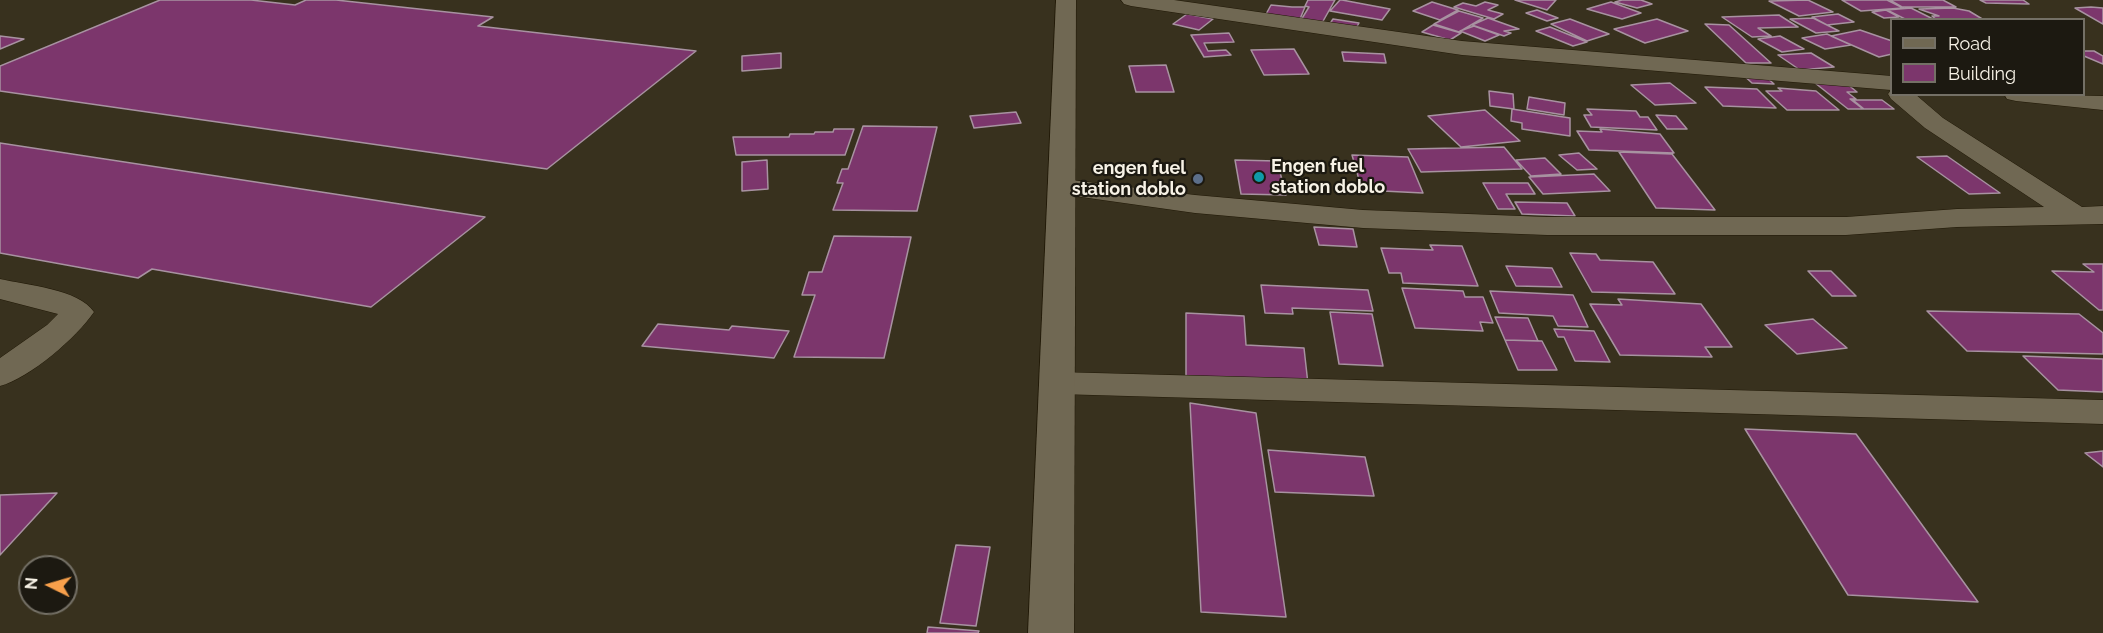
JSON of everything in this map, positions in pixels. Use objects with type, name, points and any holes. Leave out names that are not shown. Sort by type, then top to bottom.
[{"type":"street","points":[[1051,633],[1066,0]]},
{"type":"street","points":[[1131,0],[1462,48],[1890,87]]},
{"type":"street","points":[[1902,96],[1934,123],[2089,215]]},
{"type":"street","points":[[2035,96],[2103,103]]},
{"type":"street","points":[[1063,188],[1195,204],[1363,219],[1547,226],[1846,226],[1957,218],[2089,215]]},
{"type":"street","points":[[0,289],[63,303],[78,312],[59,332],[0,375]]},
{"type":"street","points":[[1058,383],[2103,411]]},
{"type":"building","points":[[160,0],[251,0],[295,5],[306,0],[336,0],[493,17],[478,26],[696,51],[547,169],[0,91],[0,66]]},
{"type":"building","points":[[1308,0],[1335,0],[1322,23],[1301,20],[1309,7],[1305,6]]},
{"type":"building","points":[[1340,0],[1390,9],[1382,20],[1330,11]]},
{"type":"building","points":[[1515,0],[1556,0],[1547,10]]},
{"type":"building","points":[[1641,0],[1652,4],[1637,8],[1615,2]]},
{"type":"building","points":[[1808,0],[1833,12],[1799,16],[1769,1]]},
{"type":"building","points":[[1842,0],[1887,0],[1903,8],[1861,11]]},
{"type":"building","points":[[1890,0],[1943,0],[1956,7],[1902,7]]},
{"type":"building","points":[[1980,0],[2023,0],[2029,4],[1986,3]]},
{"type":"building","points":[[1432,2],[1458,10],[1440,20],[1413,11]]},
{"type":"building","points":[[1485,2],[1498,5],[1488,10],[1503,14],[1494,19],[1454,7],[1463,3],[1476,6]]},
{"type":"building","points":[[1611,2],[1641,13],[1622,19],[1587,9]]},
{"type":"building","points":[[1271,5],[1305,7],[1300,19],[1265,16]]},
{"type":"building","points":[[1911,8],[1931,18],[1903,18],[1887,10]]},
{"type":"building","points":[[1953,8],[1969,11],[1981,18],[1934,18],[1932,16],[1939,16],[1919,9]]},
{"type":"building","points":[[2075,8],[2103,8],[2103,24]]},
{"type":"building","points":[[1537,10],[1558,18],[1547,21],[1526,13]]},
{"type":"building","points":[[1886,10],[1899,17],[1884,18],[1872,12]]},
{"type":"building","points":[[1459,11],[1483,18],[1459,32],[1434,24]]},
{"type":"building","points":[[1187,14],[1213,19],[1199,30],[1173,24]]},
{"type":"building","points":[[1838,14],[1854,22],[1827,25],[1812,17]]},
{"type":"building","points":[[1779,15],[1798,27],[1758,28],[1771,36],[1752,37],[1722,17]]},
{"type":"building","points":[[1488,18],[1519,29],[1504,31],[1511,33],[1504,36],[1472,25]]},
{"type":"building","points":[[1813,18],[1839,31],[1816,33],[1790,19]]},
{"type":"building","points":[[1333,19],[1359,23],[1355,30],[1329,25]]},
{"type":"building","points":[[1570,19],[1609,34],[1587,41],[1551,24]]},
{"type":"building","points":[[1657,19],[1688,31],[1645,43],[1614,29]]},
{"type":"building","points":[[1705,24],[1729,25],[1771,63],[1746,63]]},
{"type":"building","points":[[1433,25],[1461,33],[1450,40],[1422,32]]},
{"type":"building","points":[[1474,26],[1499,35],[1485,41],[1460,31]]},
{"type":"building","points":[[1550,27],[1587,42],[1573,46],[1536,31]]},
{"type":"building","points":[[1860,30],[1890,40],[1890,54],[1879,57],[1831,36]]},
{"type":"building","points":[[1229,33],[1234,42],[1204,43],[1208,51],[1226,50],[1231,55],[1204,57],[1191,35]]},
{"type":"building","points":[[1827,34],[1851,45],[1825,49],[1802,38]]},
{"type":"building","points":[[0,36],[24,39],[0,49]]},
{"type":"building","points":[[1780,36],[1804,49],[1782,52],[1758,39]]},
{"type":"building","points":[[1294,49],[1309,74],[1264,75],[1251,50]]},
{"type":"building","points":[[2085,51],[2094,51],[2103,56],[2103,64],[2085,56]]},
{"type":"building","points":[[1342,52],[1384,54],[1386,63],[1344,61]]},
{"type":"building","points":[[781,53],[781,68],[742,71],[742,56]]},
{"type":"building","points":[[1811,53],[1834,67],[1800,70],[1778,55]]},
{"type":"building","points":[[1166,65],[1174,92],[1136,92],[1129,66]]},
{"type":"building","points":[[1741,73],[1762,73],[1774,84],[1752,83]]},
{"type":"building","points":[[1670,83],[1696,103],[1655,105],[1631,85]]},
{"type":"building","points":[[1815,83],[1846,83],[1857,92],[1847,92],[1856,99],[1850,99],[1863,109],[1848,109]]},
{"type":"building","points":[[1705,87],[1757,89],[1776,108],[1723,106]]},
{"type":"building","points":[[1778,88],[1816,91],[1839,110],[1787,110],[1766,91],[1782,91]]},
{"type":"building","points":[[1489,91],[1513,94],[1514,109],[1490,106]]},
{"type":"building","points":[[1529,97],[1565,103],[1564,115],[1527,109]]},
{"type":"building","points":[[1853,100],[1882,100],[1894,109],[1864,109]]},
{"type":"building","points":[[1512,109],[1570,118],[1570,136],[1522,129],[1522,123],[1511,121]]},
{"type":"building","points":[[1587,109],[1636,111],[1640,117],[1648,117],[1657,130],[1591,127],[1584,115],[1592,115]]},
{"type":"building","points":[[1485,110],[1520,141],[1461,147],[1428,116]]},
{"type":"building","points":[[1016,112],[1021,123],[974,128],[970,116]]},
{"type":"building","points":[[1656,115],[1676,116],[1687,129],[1667,129]]},
{"type":"building","points":[[863,126],[937,127],[917,211],[833,210],[843,183],[837,183],[842,169],[848,169]]},
{"type":"building","points":[[834,129],[854,129],[845,155],[736,155],[733,137],[789,137],[790,134],[833,132]]},
{"type":"building","points":[[1600,129],[1660,134],[1674,153],[1589,150],[1577,131],[1602,132]]},
{"type":"building","points":[[0,143],[485,217],[371,307],[152,269],[138,278],[0,253]]},
{"type":"building","points":[[1504,147],[1522,169],[1421,172],[1408,149]]},
{"type":"building","points":[[1619,152],[1672,154],[1715,210],[1656,208]]},
{"type":"building","points":[[1579,153],[1597,169],[1577,170],[1559,155]]},
{"type":"building","points":[[1352,155],[1408,157],[1423,193],[1362,190]]},
{"type":"building","points":[[1947,156],[2000,193],[1969,194],[1917,157]]},
{"type":"building","points":[[1545,158],[1561,174],[1531,176],[1516,160]]},
{"type":"building","points":[[767,160],[768,189],[742,191],[742,162]]},
{"type":"building","name":"Engen fuel station doblo","points":[[1235,160],[1277,161],[1286,195],[1241,194]]},
{"type":"building","points":[[1594,174],[1610,191],[1543,194],[1529,177]]},
{"type":"building","points":[[1483,183],[1528,183],[1535,194],[1506,194],[1515,209],[1498,209]]},
{"type":"building","points":[[1515,202],[1567,203],[1575,216],[1522,214]]},
{"type":"building","points":[[1314,227],[1353,229],[1357,247],[1319,245]]},
{"type":"building","points":[[834,236],[911,237],[884,358],[794,357],[815,295],[802,295],[809,272],[822,272]]},
{"type":"building","points":[[1430,245],[1462,246],[1478,286],[1403,283],[1401,273],[1389,273],[1381,248],[1433,250]]},
{"type":"building","points":[[1570,253],[1596,254],[1600,260],[1653,262],[1675,294],[1592,292]]},
{"type":"building","points":[[2083,264],[2103,264],[2103,310],[2099,310],[2052,271],[2094,272]]},
{"type":"building","points":[[1506,266],[1552,268],[1562,287],[1516,286]]},
{"type":"building","points":[[1808,271],[1831,271],[1856,296],[1832,296]]},
{"type":"building","points":[[1261,285],[1368,290],[1373,311],[1292,308],[1293,314],[1265,313]]},
{"type":"building","points":[[1402,288],[1463,291],[1465,297],[1483,297],[1493,323],[1480,322],[1483,331],[1415,328]]},
{"type":"building","points":[[1490,291],[1573,295],[1588,327],[1558,326],[1553,316],[1499,313]]},
{"type":"building","points":[[1618,299],[1701,304],[1732,347],[1705,347],[1712,357],[1620,355],[1590,304],[1622,305]]},
{"type":"building","points":[[1927,311],[2079,314],[2103,333],[2103,354],[1967,351]]},
{"type":"building","points":[[1330,312],[1372,314],[1383,366],[1339,364]]},
{"type":"building","points":[[1186,313],[1244,316],[1246,345],[1304,348],[1308,384],[1186,377]]},
{"type":"building","points":[[1495,317],[1528,318],[1538,341],[1505,340]]},
{"type":"building","points":[[1813,319],[1847,348],[1797,354],[1765,325]]},
{"type":"building","points":[[658,324],[729,330],[732,326],[789,331],[774,358],[642,346]]},
{"type":"building","points":[[1554,329],[1594,331],[1610,362],[1575,361],[1564,337],[1558,337]]},
{"type":"building","points":[[1505,340],[1542,341],[1557,370],[1518,370]]},
{"type":"building","points":[[2023,356],[2103,359],[2103,392],[2058,390]]},
{"type":"building","points":[[1190,403],[1256,413],[1286,617],[1201,612]]},
{"type":"building","points":[[1745,429],[1856,434],[1978,602],[1848,595]]},
{"type":"building","points":[[1268,450],[1365,457],[1374,496],[1275,492]]},
{"type":"building","points":[[2103,451],[2103,467],[2085,453]]},
{"type":"building","points":[[57,493],[0,555],[0,495]]},
{"type":"building","points":[[956,545],[990,547],[976,626],[940,623]]},
{"type":"building","points":[[928,627],[979,631],[978,633],[927,633]]},
{"type":"place","name":"Engen fuel station doblo","points":[[1259,177]]},
{"type":"place","name":"engen fuel station doblo","points":[[1198,179]]}]
